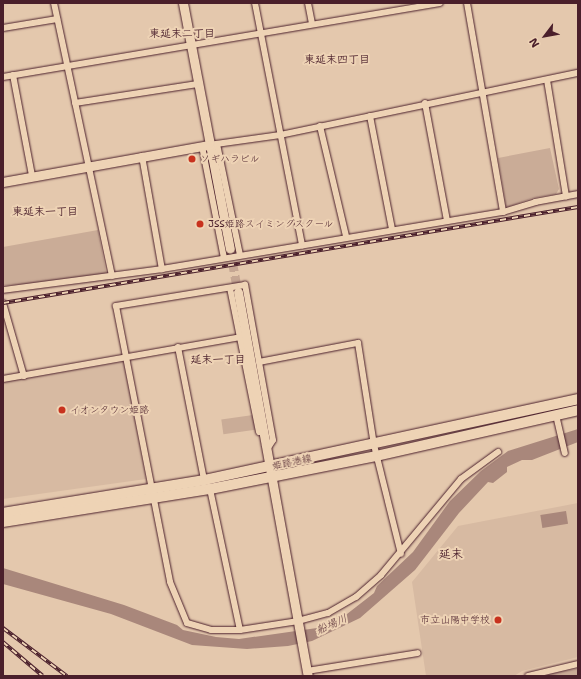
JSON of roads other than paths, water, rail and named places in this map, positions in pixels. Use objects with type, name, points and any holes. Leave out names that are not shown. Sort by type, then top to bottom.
[{"type":"main road","name":"姫路港線","points":[[3,513],[153,494],[210,489],[272,471],[374,445],[578,399]]},
{"type":"main road","name":"姫路港線","points":[[3,522],[153,494],[204,480],[376,456],[578,410]]},
{"type":"street","points":[[54,3],[66,66],[112,276]]},
{"type":"street","points":[[183,3],[230,249]]},
{"type":"street","points":[[255,3],[302,245]]},
{"type":"street","points":[[308,3],[312,24]]},
{"type":"street","points":[[3,77],[260,32],[440,3]]},
{"type":"street","points":[[467,3],[502,212]]},
{"type":"street","points":[[3,28],[57,19]]},
{"type":"street","points":[[3,182],[88,165],[280,135],[425,103],[578,73]]},
{"type":"street","points":[[13,75],[32,176]]},
{"type":"street","points":[[547,80],[566,196]]},
{"type":"street","points":[[75,103],[198,84]]},
{"type":"street","points":[[425,103],[447,220]]},
{"type":"street","points":[[370,116],[392,229]]},
{"type":"street","points":[[320,126],[346,236]]},
{"type":"street","points":[[209,145],[240,255]]},
{"type":"street","points":[[209,145],[224,258]]},
{"type":"street","points":[[142,156],[162,268]]},
{"type":"street","points":[[3,290],[112,276],[302,245],[346,236],[502,212],[535,202],[578,194]]},
{"type":"street","points":[[238,288],[240,337],[261,442],[268,448]]},
{"type":"street","points":[[238,288],[116,306],[170,582],[187,623],[211,630],[240,630],[298,621],[328,613],[356,597],[401,554],[460,479],[498,452]]},
{"type":"street","points":[[238,288],[259,362],[273,440],[268,448]]},
{"type":"street","points":[[238,288],[308,674],[418,653]]},
{"type":"street","points":[[3,303],[24,376]]},
{"type":"street","points":[[3,379],[240,337]]},
{"type":"street","points":[[259,362],[358,343],[376,456],[401,554]]},
{"type":"street","points":[[178,347],[204,480]]},
{"type":"street","points":[[556,415],[565,453]]},
{"type":"street","points":[[210,489],[240,630]]},
{"type":"street","points":[[528,676],[578,664]]},
{"type":"water","name":"船場川","points":[[578,429],[578,442],[532,460],[522,460],[507,467],[507,472],[493,483],[488,482],[459,513],[415,570],[360,618],[312,641],[288,646],[247,649],[192,645],[111,614],[3,584],[3,568],[124,605],[177,625],[183,630],[216,637],[239,639],[317,628],[347,614],[374,593],[377,586],[413,552],[450,501],[481,471],[508,451]]},
{"type":"water","points":[[566,511],[568,524],[542,528],[540,515]]},
{"type":"tunnel","points":[[230,249],[238,292]]},
{"type":"railway","points":[[3,303],[578,207]]},
{"type":"railway","points":[[3,628],[67,676]]},
{"type":"railway","points":[[3,642],[43,676]]},
{"type":"place","name":"ソギハラビル","points":[[192,159]]},
{"type":"place","name":"JSS姫路スイミングスクール","points":[[200,224]]},
{"type":"place","name":"イオンタウン姫路","points":[[62,410]]},
{"type":"place","name":"市立山陽中学校","points":[[498,620]]},
{"type":"district","name":"東延末二丁目","points":[[182,34]]},
{"type":"district","name":"東延末四丁目","points":[[337,60]]},
{"type":"district","name":"東延末一丁目","points":[[45,212]]},
{"type":"district","name":"延末一丁目","points":[[218,360]]},
{"type":"district","name":"延末","points":[[451,555]]}]
